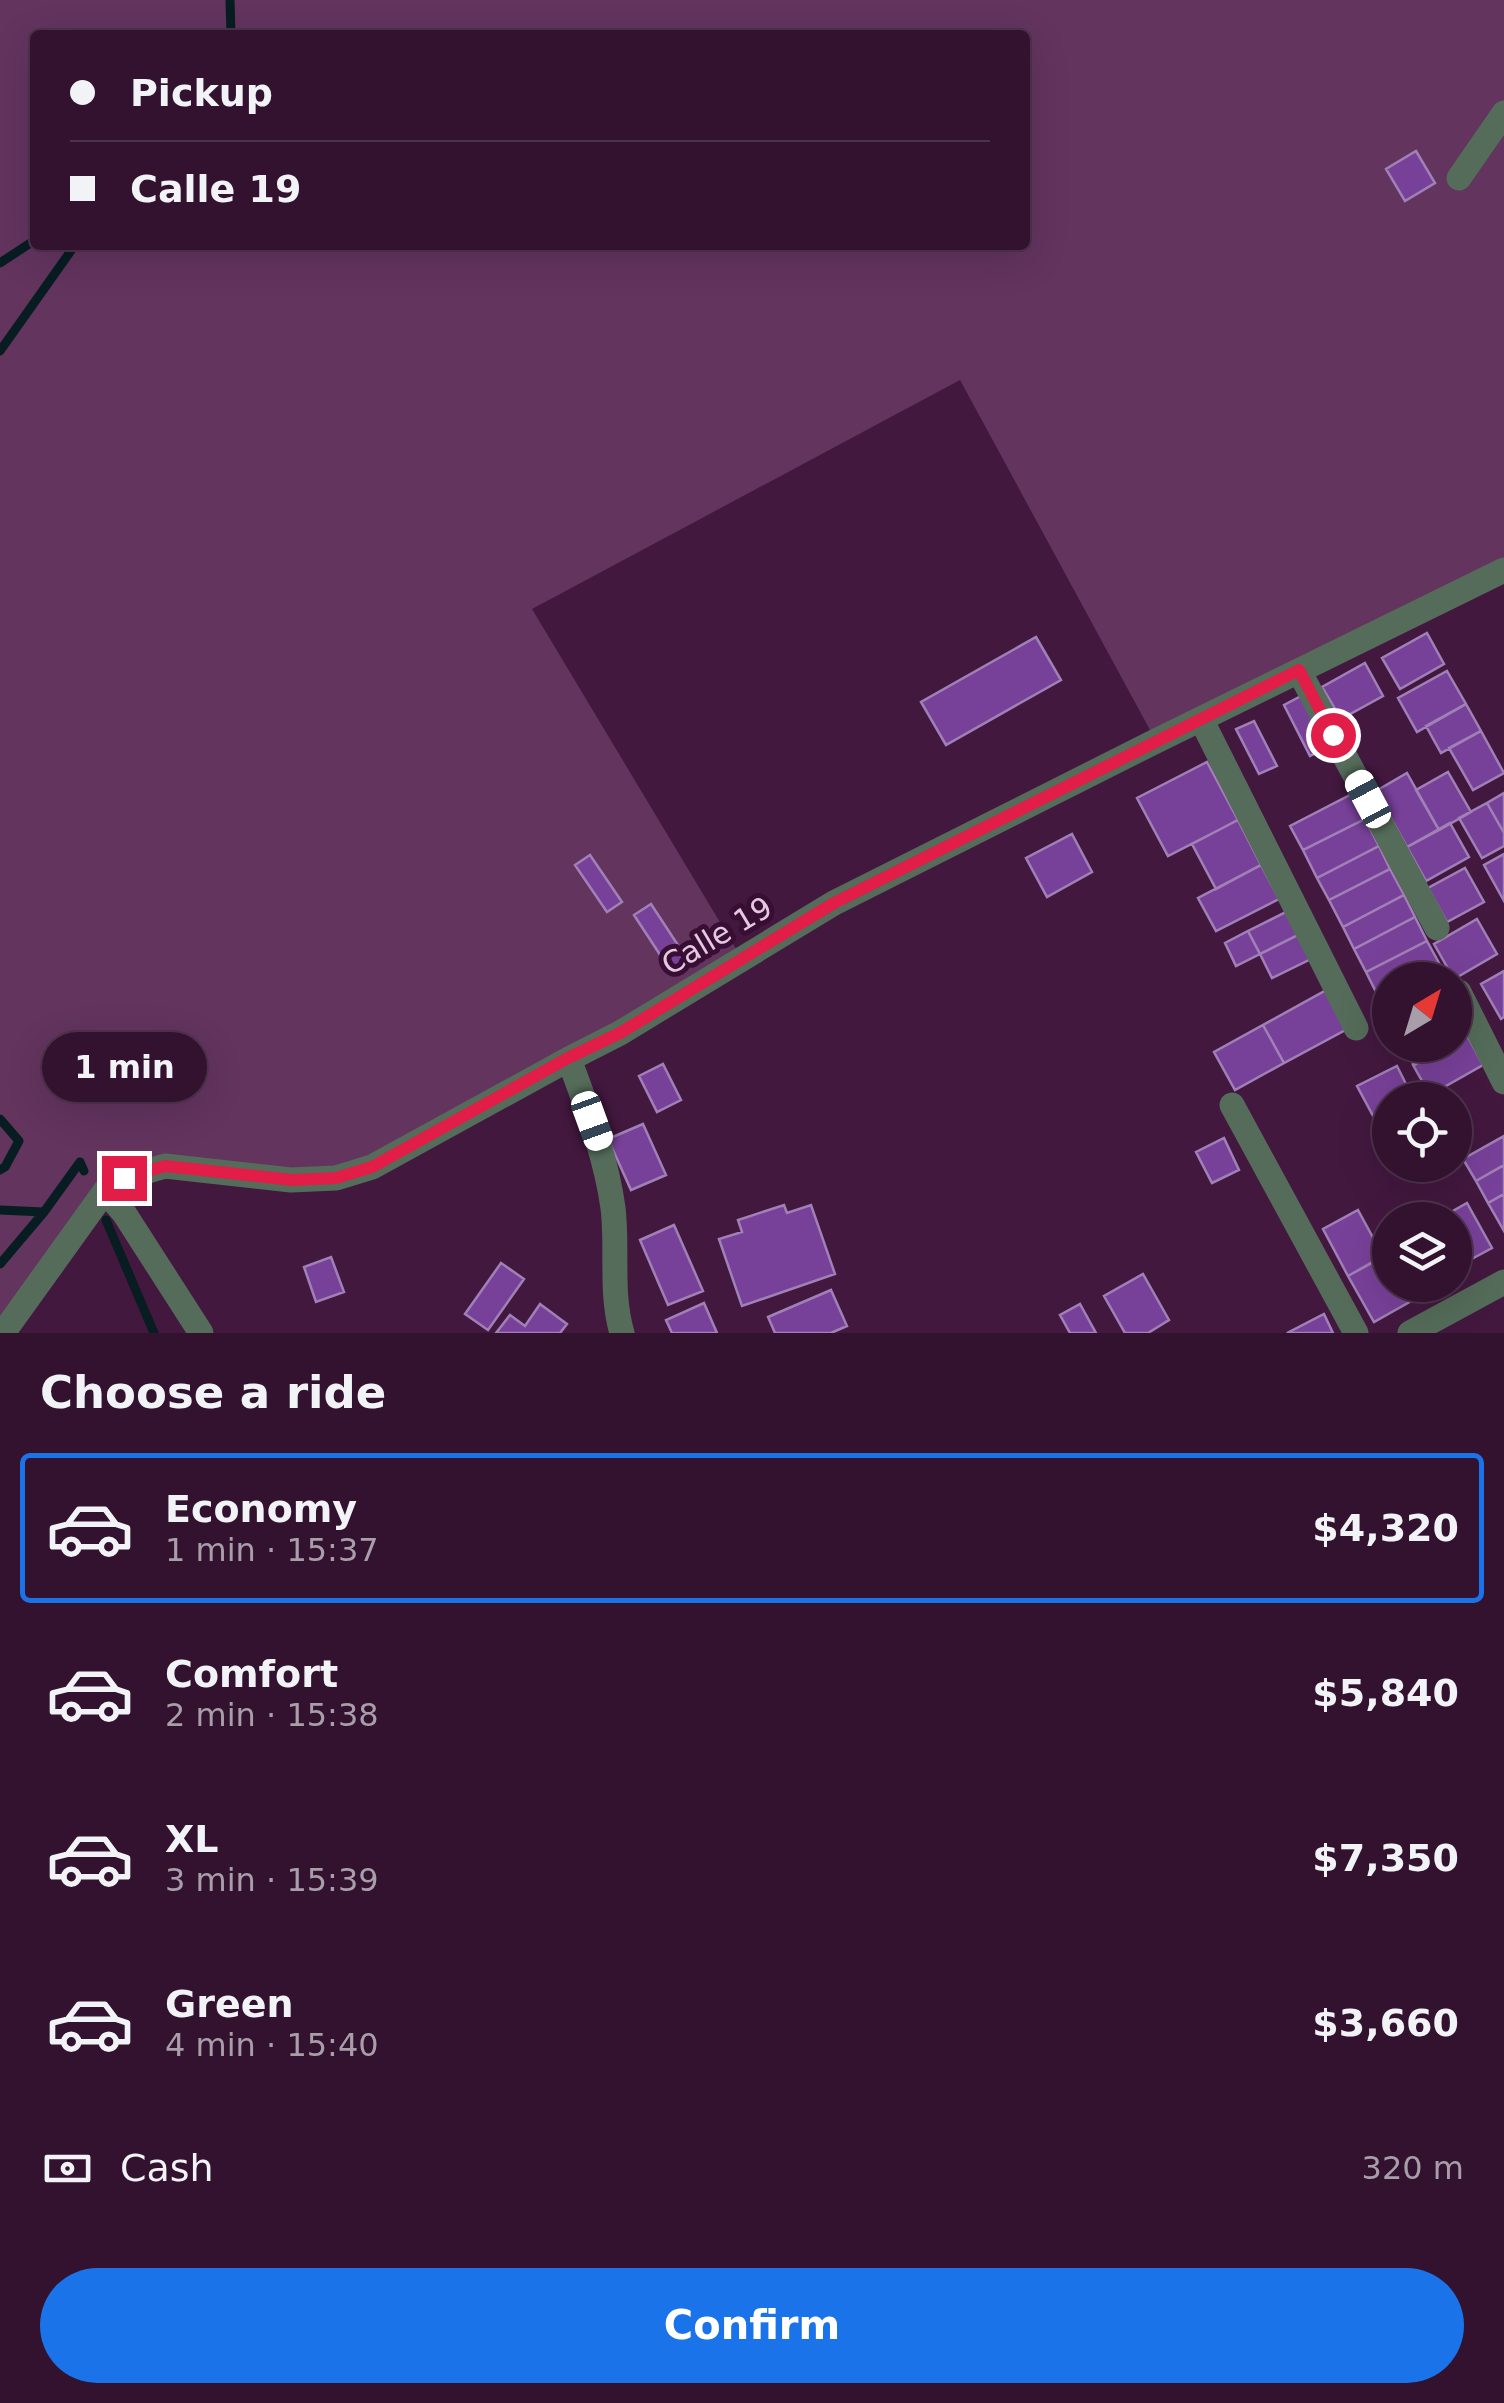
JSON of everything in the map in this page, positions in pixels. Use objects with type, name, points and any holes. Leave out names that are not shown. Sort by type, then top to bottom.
[{"type":"street","points":[[1460,178],[1504,112]]},
{"type":"street","name":"Calle 19","points":[[3,1333],[105,1191],[124,1178],[165,1166],[292,1180],[336,1178],[372,1167],[620,1033],[834,903],[1504,570]]},
{"type":"street","points":[[1299,670],[1437,928]]},
{"type":"street","points":[[1201,718],[1356,1028]]},
{"type":"street","points":[[1472,1019],[1504,1082]]},
{"type":"street","points":[[568,1058],[602,1149],[614,1210],[615,1273],[622,1333]]},
{"type":"street","points":[[1232,1105],[1356,1333]]},
{"type":"street","points":[[105,1191],[124,1213],[201,1333]]},
{"type":"street","points":[[1410,1333],[1504,1282]]},
{"type":"shaded area","points":[[0,0],[1504,0],[1504,570],[1156,741],[960,380],[532,609],[742,959],[372,1167],[124,1178],[0,1333]]},
{"type":"building","points":[[1416,151],[1435,183],[1405,201],[1386,169]]},
{"type":"building","points":[[1427,633],[1444,664],[1400,689],[1382,658]]},
{"type":"building","points":[[1036,637],[1061,680],[946,745],[921,702]]},
{"type":"building","points":[[1365,663],[1383,696],[1341,719],[1322,687]]},
{"type":"building","points":[[1447,671],[1466,704],[1417,732],[1398,698]]},
{"type":"building","points":[[1305,694],[1330,745],[1310,756],[1284,705]]},
{"type":"building","points":[[1466,704],[1481,731],[1441,753],[1426,726]]},
{"type":"building","points":[[1254,721],[1277,766],[1259,774],[1236,729]]},
{"type":"building","points":[[1481,731],[1504,773],[1473,790],[1449,748]]},
{"type":"building","points":[[1207,762],[1238,820],[1168,856],[1137,798]]},
{"type":"building","points":[[1448,772],[1471,812],[1439,830],[1416,790]]},
{"type":"building","points":[[1407,773],[1439,830],[1407,847],[1376,791]]},
{"type":"building","points":[[1504,793],[1504,833],[1487,803]]},
{"type":"building","points":[[1352,794],[1365,819],[1303,850],[1290,826]]},
{"type":"building","points":[[1487,803],[1504,833],[1504,846],[1482,858],[1459,818]]},
{"type":"building","points":[[1365,819],[1379,846],[1317,878],[1303,850]]},
{"type":"building","points":[[1238,820],[1261,865],[1216,889],[1192,844]]},
{"type":"building","points":[[1450,823],[1469,857],[1426,881],[1407,847]]},
{"type":"building","points":[[1072,834],[1092,872],[1047,897],[1026,858]]},
{"type":"building","points":[[1379,846],[1390,869],[1329,900],[1317,878]]},
{"type":"building","points":[[1504,854],[1504,901],[1484,865]]},
{"type":"building","points":[[590,855],[622,902],[607,912],[575,865]]},
{"type":"building","points":[[1261,865],[1279,899],[1216,931],[1198,898]]},
{"type":"building","points":[[1465,868],[1484,902],[1447,922],[1428,888]]},
{"type":"building","points":[[1390,869],[1404,895],[1343,927],[1329,900]]},
{"type":"building","points":[[1404,895],[1415,917],[1354,949],[1343,927]]},
{"type":"building","points":[[651,904],[687,959],[670,970],[634,915]]},
{"type":"building","points":[[1286,912],[1298,935],[1260,954],[1248,931]]},
{"type":"building","points":[[1415,917],[1427,941],[1386,962],[1372,962],[1372,969],[1366,972],[1354,949]]},
{"type":"building","points":[[1477,919],[1497,954],[1472,969],[1472,962],[1444,962],[1434,944]]},
{"type":"building","points":[[1248,931],[1260,954],[1236,966],[1225,943]]},
{"type":"building","points":[[1298,935],[1311,959],[1272,978],[1260,954]]},
{"type":"building","points":[[1427,941],[1438,962],[1386,962]]},
{"type":"building","points":[[1504,971],[1504,1017],[1501,1019],[1481,984]]},
{"type":"building","points":[[1330,988],[1351,1027],[1284,1063],[1263,1025]]},
{"type":"building","points":[[1263,1025],[1284,1063],[1235,1090],[1214,1052]]},
{"type":"building","points":[[1472,1044],[1483,1065],[1453,1082],[1423,1082],[1413,1065],[1472,1062]]},
{"type":"building","points":[[663,1064],[681,1100],[657,1112],[639,1076]]},
{"type":"building","points":[[1397,1066],[1405,1082],[1372,1082],[1372,1114],[1357,1086]]},
{"type":"building","points":[[643,1124],[666,1175],[631,1190],[608,1139]]},
{"type":"building","points":[[1504,1136],[1504,1165],[1476,1181],[1472,1154]]},
{"type":"building","points":[[1224,1138],[1239,1170],[1212,1183],[1196,1152]]},
{"type":"building","points":[[1504,1165],[1504,1194],[1488,1203],[1476,1181]]},
{"type":"building","points":[[1504,1194],[1504,1231],[1488,1203]]},
{"type":"building","points":[[784,1205],[787,1213],[811,1205],[835,1274],[742,1306],[719,1239],[742,1232],[738,1220]]},
{"type":"building","points":[[1358,1210],[1372,1236],[1372,1262],[1348,1276],[1323,1229]]},
{"type":"building","points":[[1472,1212],[1492,1248],[1472,1259]]},
{"type":"building","points":[[674,1225],[703,1291],[668,1305],[640,1240]]},
{"type":"building","points":[[331,1257],[344,1292],[316,1302],[304,1267]]},
{"type":"building","points":[[501,1263],[524,1279],[488,1330],[465,1314]]},
{"type":"building","points":[[1372,1263],[1372,1302],[1410,1302],[1374,1322],[1348,1276]]},
{"type":"building","points":[[1143,1274],[1169,1320],[1148,1333],[1125,1333],[1104,1296]]},
{"type":"building","points":[[831,1290],[847,1326],[831,1333],[775,1333],[768,1317]]},
{"type":"building","points":[[704,1303],[717,1333],[672,1333],[666,1320]]},
{"type":"building","points":[[540,1304],[567,1324],[560,1333],[496,1333],[510,1315],[525,1326]]},
{"type":"building","points":[[1080,1304],[1096,1333],[1070,1333],[1060,1315]]},
{"type":"building","points":[[1324,1314],[1333,1333],[1287,1333]]},
{"type":"waterway","points":[[230,0],[231,30]]},
{"type":"waterway","points":[[0,263],[30,243]]},
{"type":"waterway","points":[[0,351],[71,250]]},
{"type":"waterway","points":[[0,1119],[19,1141],[0,1170]]},
{"type":"waterway","points":[[0,1210],[44,1212],[80,1162],[84,1171]]},
{"type":"waterway","points":[[0,1264],[44,1212]]},
{"type":"waterway","points":[[106,1220],[154,1333]]},
{"type":"route","points":[[124,1178],[165,1166],[292,1180],[336,1178],[372,1167],[620,1033],[834,903],[1299,670],[1333,735]]}]
